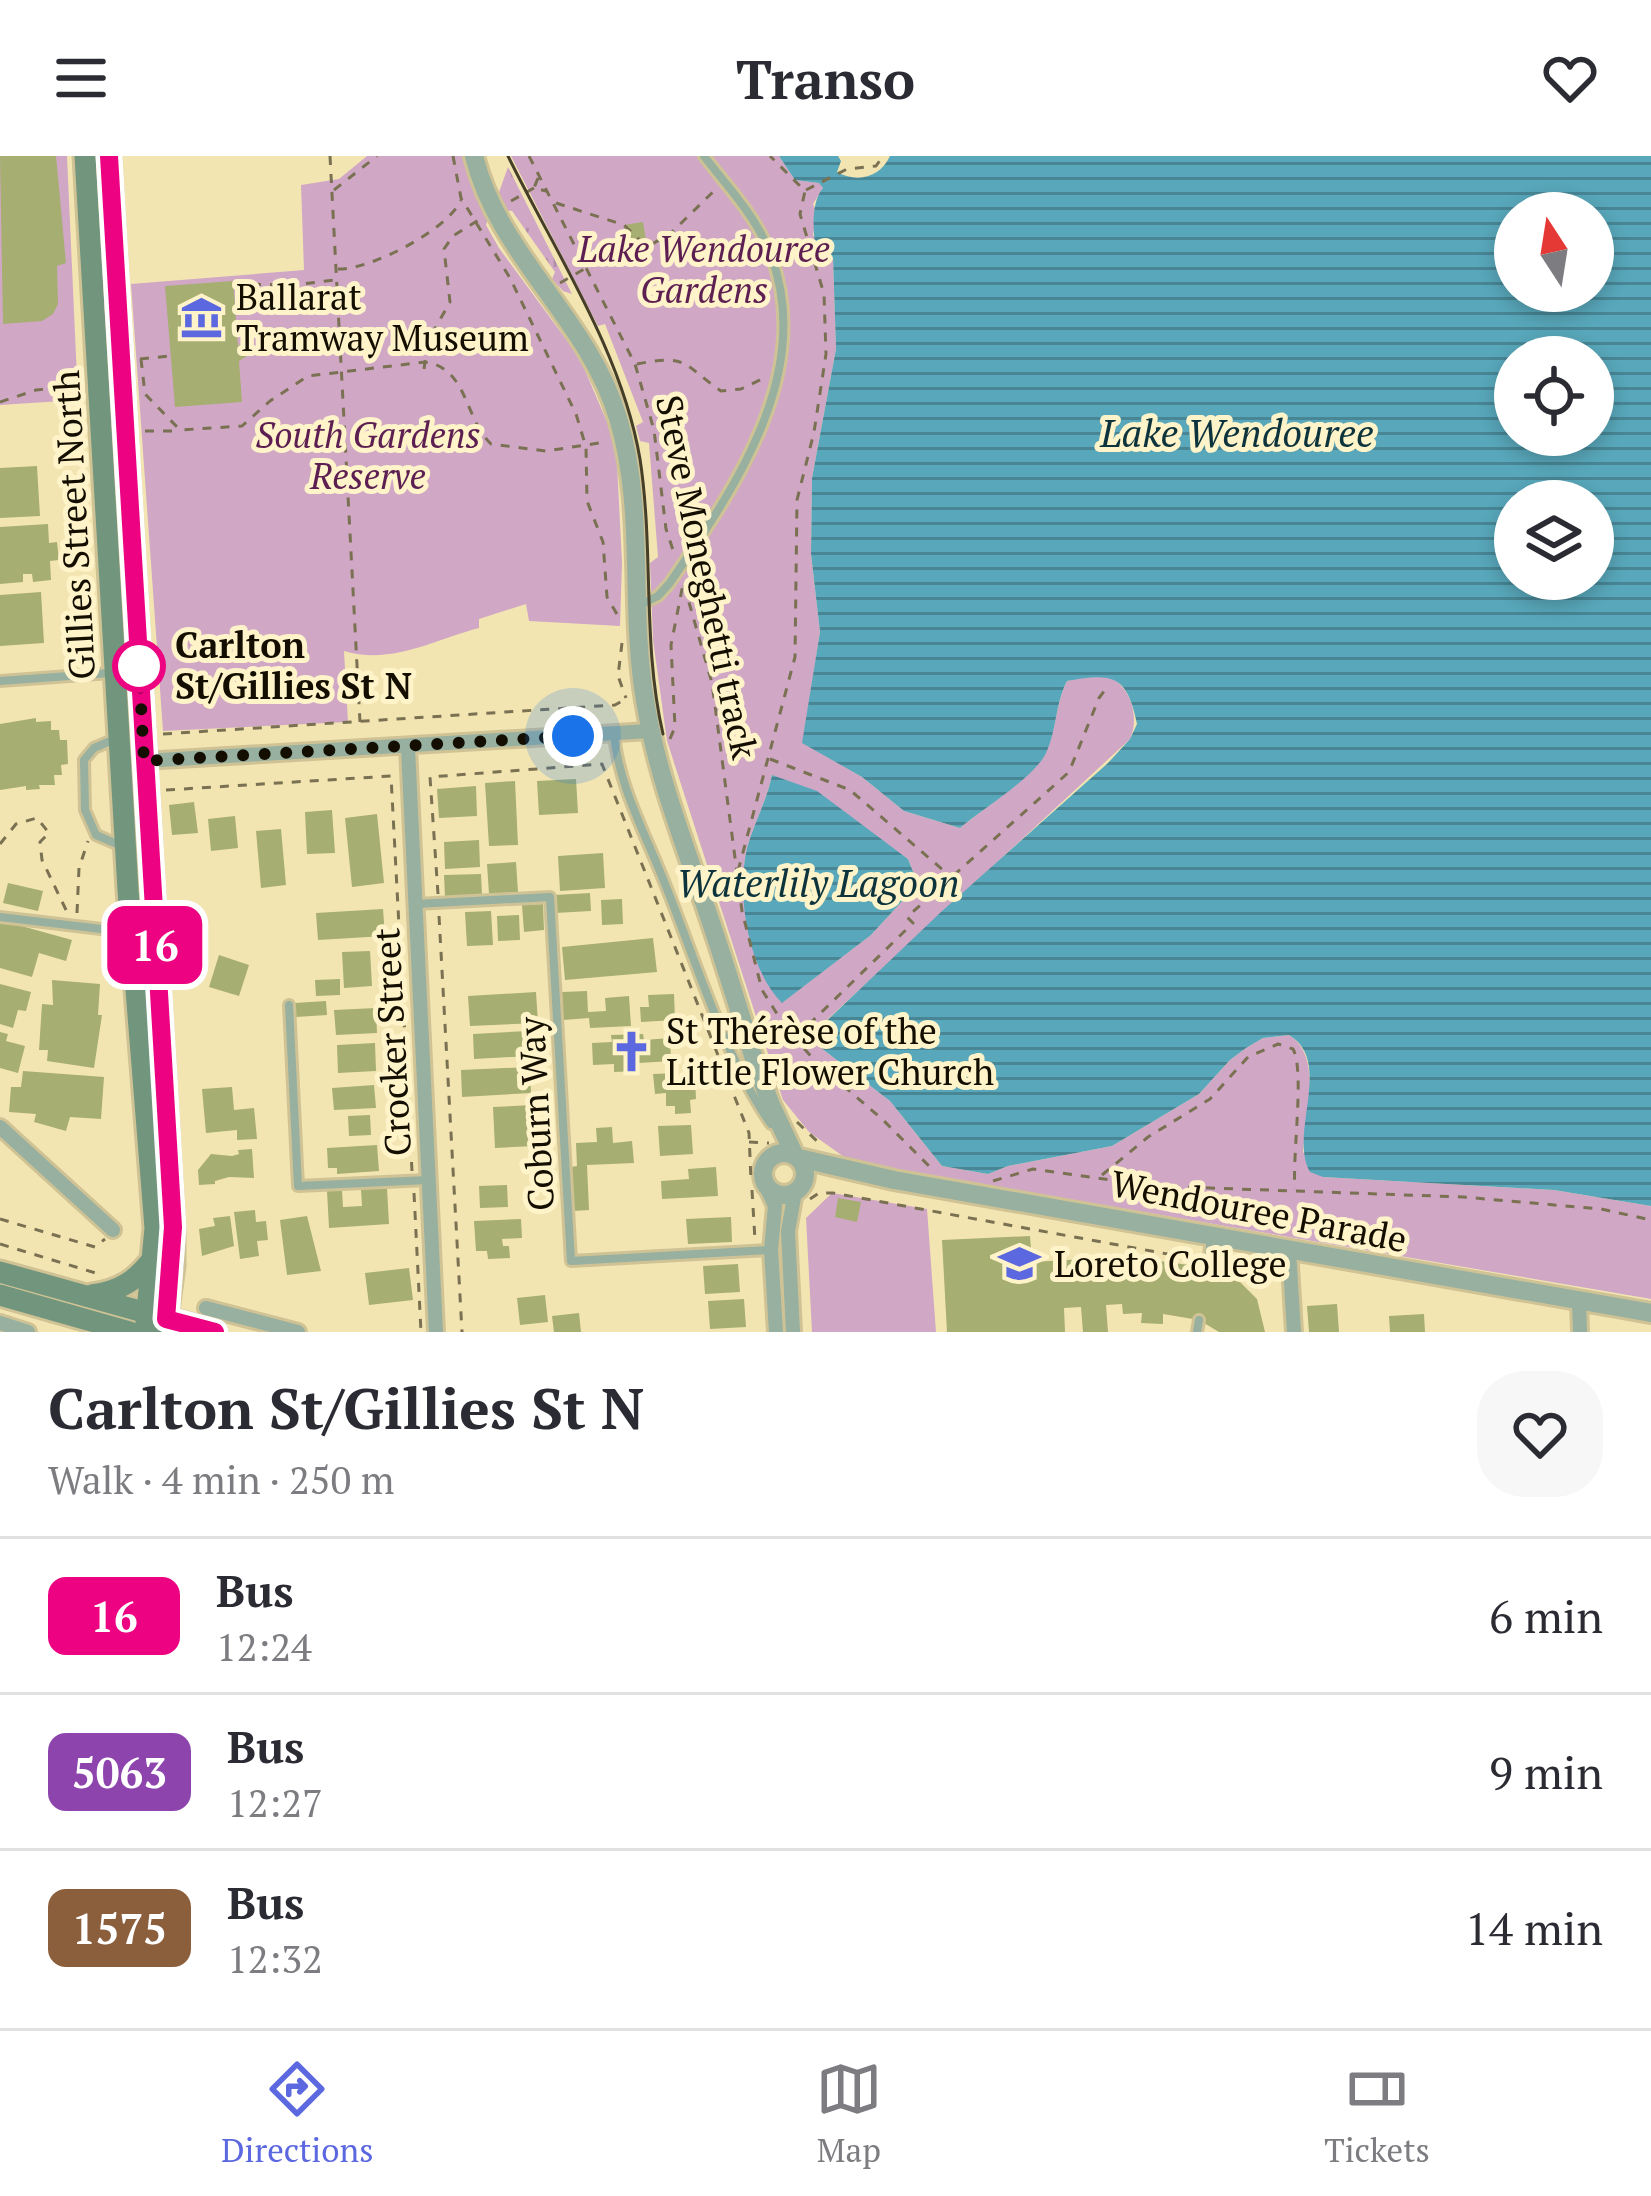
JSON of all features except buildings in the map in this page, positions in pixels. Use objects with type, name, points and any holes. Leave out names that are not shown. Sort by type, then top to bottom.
[{"type":"main road","name":"Gillies Street North","points":[[86,156],[156,1324]]},
{"type":"main road","name":"Gillies Street North","points":[[109,156],[173,1227],[156,1324]]},
{"type":"main road","points":[[102,430],[123,404]]},
{"type":"main road","points":[[128,890],[152,889]]},
{"type":"main road","points":[[79,1296],[124,1287],[155,1256]]},
{"type":"main road","points":[[0,1272],[156,1324],[215,1332]]},
{"type":"main road","points":[[0,1295],[110,1330]]},
{"type":"street","points":[[474,156],[498,220],[596,362],[619,421],[631,482],[650,731],[771,1115],[806,1172],[788,1221],[793,1332]]},
{"type":"street","points":[[144,761],[650,731]]},
{"type":"street","name":"Crocker Street","points":[[408,748],[421,1180],[436,1332]]},
{"type":"street","points":[[771,1115],[758,1164],[775,1206],[771,1250],[776,1332]]},
{"type":"street","points":[[0,1127],[113,1230]]},
{"type":"street","points":[[758,1164],[780,1153],[797,1157]]},
{"type":"street","name":"Wendouree Parade","points":[[797,1157],[854,1172],[1651,1313]]},
{"type":"street","name":"Wendouree Parade","points":[[800,1195],[814,1182],[854,1172]]},
{"type":"street","points":[[765,1184],[778,1194],[800,1195]]},
{"type":"street","points":[[1289,1250],[1294,1332]]},
{"type":"street","points":[[1579,1300],[1580,1332]]},
{"type":"street","points":[[206,1308],[298,1332]]},
{"type":"street","points":[[0,1323],[28,1332]]},
{"type":"lane","points":[[637,607],[681,574],[758,439],[784,338],[783,299],[775,266],[755,224],[704,156]]},
{"type":"lane","points":[[0,681],[139,671]]},
{"type":"lane","points":[[614,733],[620,770],[702,976],[756,1103],[771,1115]]},
{"type":"lane","points":[[119,738],[94,748],[86,757],[84,788],[92,830],[104,841],[125,848]]},
{"type":"lane","name":"Coburn Way","points":[[416,904],[550,898],[571,1261],[771,1250]]},
{"type":"lane","points":[[0,917],[110,930]]},
{"type":"lane","points":[[289,1004],[298,1186],[421,1180]]},
{"type":"lane","points":[[1207,1274],[1210,1236]]},
{"type":"lane","points":[[1197,1332],[1199,1319]]},
{"type":"path","points":[[330,156],[360,722]]},
{"type":"path","points":[[332,190],[377,156]]},
{"type":"path","points":[[453,156],[461,198],[560,376],[586,447],[586,497],[603,542],[607,597],[621,620],[618,676],[626,698]]},
{"type":"path","name":"Steve Moneghetti track","points":[[529,156],[635,364],[654,430],[666,529],[712,683],[736,879],[757,976],[767,1000],[822,1070],[890,1126],[937,1174]]},
{"type":"path","points":[[770,156],[806,190]]},
{"type":"path","points":[[806,190],[852,168],[876,166],[884,156]]},
{"type":"path","points":[[540,176],[534,188],[548,190]]},
{"type":"path","points":[[554,202],[624,225],[647,247],[671,232],[724,183]]},
{"type":"path","points":[[736,879],[795,657],[797,500],[818,413],[827,339],[824,294],[800,214],[806,190]]},
{"type":"path","points":[[336,268],[359,268],[382,260],[454,212],[461,198]]},
{"type":"path","points":[[424,369],[428,341],[450,302],[443,249],[475,222]]},
{"type":"path","points":[[524,307],[636,239]]},
{"type":"path","points":[[234,284],[337,280]]},
{"type":"path","points":[[170,356],[140,359],[145,394],[172,426],[187,431]]},
{"type":"path","points":[[635,364],[679,359],[722,391],[741,389],[759,379],[770,381]]},
{"type":"path","points":[[143,431],[242,426],[304,378],[425,362],[454,376],[478,428],[491,444],[532,452],[586,447]]},
{"type":"path","points":[[0,402],[37,390],[82,386]]},
{"type":"path","points":[[668,740],[675,727],[672,626],[681,574]]},
{"type":"path","points":[[661,687],[672,684]]},
{"type":"path","points":[[795,1038],[913,923],[907,917],[1069,772],[1108,686]]},
{"type":"path","points":[[161,734],[615,706],[633,694]]},
{"type":"path","points":[[768,758],[850,790],[952,878]]},
{"type":"path","points":[[462,1332],[430,777],[602,764],[758,1164]]},
{"type":"path","points":[[164,790],[391,776],[421,1180],[421,1332]]},
{"type":"path","points":[[0,844],[16,824],[37,818],[49,833],[40,842],[42,860],[75,927]]},
{"type":"path","points":[[75,927],[80,868],[88,841]]},
{"type":"path","points":[[1100,1176],[1159,1130],[1203,1104],[1248,1057],[1278,1044],[1293,1048],[1299,1066],[1294,1189]]},
{"type":"path","points":[[771,1115],[795,1120],[828,1150]]},
{"type":"path","points":[[989,1183],[1027,1169],[1205,1190],[1294,1189],[1529,1203],[1601,1209],[1651,1220]]},
{"type":"path","points":[[800,1195],[833,1193],[1276,1274]]},
{"type":"path","points":[[0,1219],[95,1247]]},
{"type":"path","points":[[0,1244],[112,1278]]},
{"type":"green space","points":[[0,156],[67,156],[78,400],[0,405]]},
{"type":"green space","name":"South Gardens Reserve","points":[[367,156],[465,156],[488,219],[486,225],[499,248],[584,358],[616,443],[620,626],[529,621],[526,604],[479,619],[479,628],[412,649],[379,655],[344,651],[348,722],[163,731],[131,284],[304,270],[301,185],[339,179]]},
{"type":"green space","name":"Lake Wendouree Gardens","points":[[511,156],[779,156],[795,180],[820,183],[823,188],[813,204],[817,213],[813,235],[833,258],[836,349],[812,478],[811,554],[820,632],[803,743],[862,777],[904,811],[960,828],[1039,763],[1067,681],[1105,675],[1121,686],[1131,702],[1130,739],[816,1030],[816,1044],[890,1101],[942,1166],[988,1174],[1112,1146],[1199,1094],[1246,1048],[1263,1038],[1289,1035],[1306,1057],[1309,1072],[1303,1152],[1323,1177],[1554,1190],[1651,1206],[1651,1299],[851,1162],[809,1132],[783,1100],[667,741],[653,640],[650,563],[658,557],[649,443],[640,441],[636,426],[643,422],[605,324],[598,326]],"holes":[[[772,775],[862,826],[908,859],[918,884],[871,935],[783,1002],[762,972],[745,908],[747,848]]]},
{"type":"green space","points":[[508,167],[572,294],[552,279],[555,272],[512,211],[504,210],[498,195]]},
{"type":"green space","points":[[832,1193],[927,1209],[936,1332],[812,1332],[806,1218]]},
{"type":"water","name":"Lake Wendouree","points":[[779,156],[838,156],[837,172],[860,178],[874,174],[890,156],[1651,156],[1651,1206],[1554,1190],[1323,1177],[1310,1172],[1304,1138],[1308,1062],[1302,1047],[1289,1035],[1263,1038],[1246,1048],[1199,1094],[1112,1146],[988,1174],[942,1166],[890,1101],[816,1044],[812,1038],[816,1031],[1108,763],[1137,724],[1128,695],[1115,681],[1096,677],[1067,681],[1040,763],[960,828],[904,811],[862,777],[802,743],[820,632],[811,554],[812,478],[836,349],[833,258],[817,256],[814,239],[814,211],[823,188],[819,183],[795,180]]},
{"type":"water","name":"Waterlily Lagoon","points":[[772,775],[817,791],[908,859],[918,884],[871,935],[782,1003],[770,989],[753,951],[743,887],[747,848]]},
{"type":"tram line","points":[[508,156],[603,341],[631,419],[644,493],[653,665],[663,734]]},
{"type":"bus line","name":"16","points":[[109,156],[173,1227],[166,1319],[215,1332]]},
{"type":"place","name":"Ballarat Tramway Museum","points":[[202,318]]},
{"type":"place","name":"Carlton St/Gillies St N","points":[[139,666]]},
{"type":"place","name":"St Thérèse of the Little Flower Church","points":[[632,1052]]},
{"type":"place","name":"Loreto College","points":[[1020,1264]]},
{"type":"route","points":[[139,666],[144,761],[573,736]]}]
